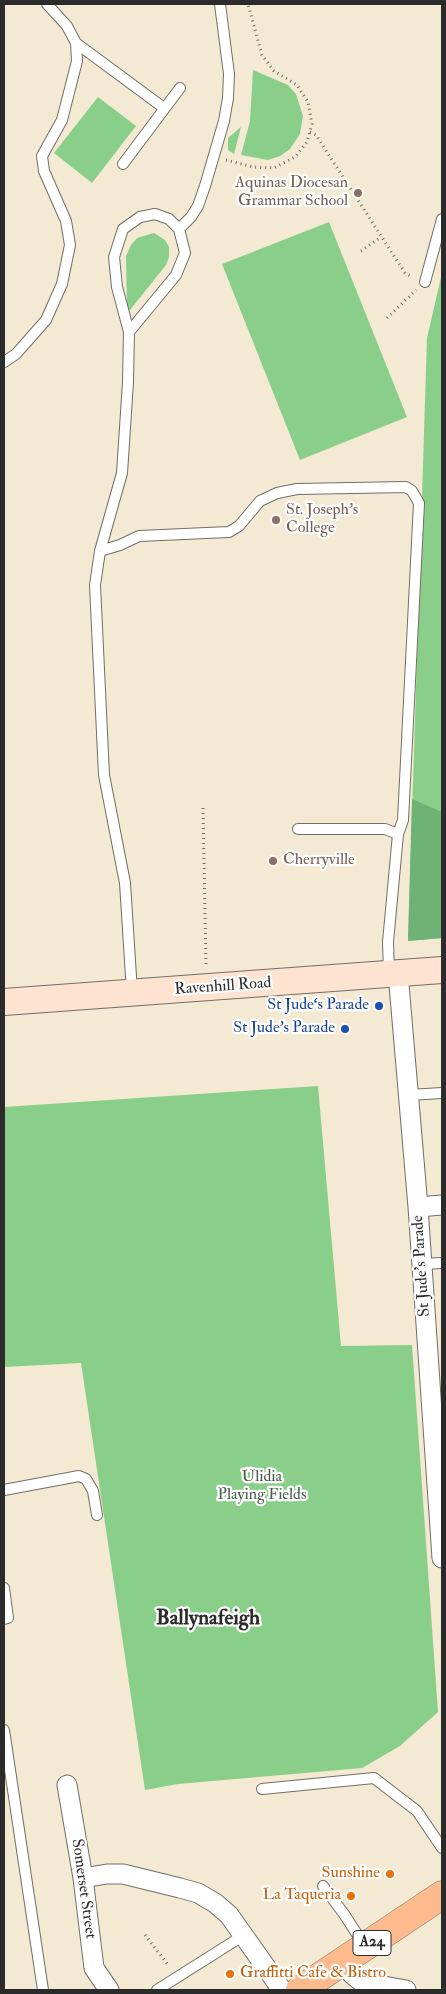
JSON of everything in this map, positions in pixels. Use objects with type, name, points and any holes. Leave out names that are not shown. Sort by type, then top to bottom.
[{"type":"main road","name":"Ravenhill Road","points":[[4,1002],[442,970]]},
{"type":"main road","name":"A24","points":[[300,1990],[442,1895]]},
{"type":"street","name":"St Jude's Parade","points":[[394,974],[409,1095],[442,1558]]},
{"type":"street","points":[[418,1207],[442,1205]]},
{"type":"street","name":"Somerset Street","points":[[67,1785],[83,1878],[94,1968],[109,1990]]},
{"type":"street","points":[[83,1878],[107,1874],[123,1874],[198,1893],[216,1903],[229,1915],[282,1990]]},
{"type":"street","points":[[355,1954],[352,1974],[362,1982],[406,1990]]},
{"type":"lane","points":[[47,4],[67,26],[76,43],[164,108]]},
{"type":"lane","points":[[179,228],[191,217],[198,206],[224,121],[228,90],[228,64],[220,4]]},
{"type":"lane","points":[[4,362],[16,354],[46,320],[62,284],[70,245],[66,221],[44,171],[42,156],[62,120],[76,61],[76,43]]},
{"type":"lane","points":[[124,164],[180,88]]},
{"type":"lane","points":[[129,332],[176,275],[185,253],[179,228],[169,220],[155,214],[140,217],[123,229],[114,257],[117,287],[129,332],[128,382],[122,472],[100,551],[95,585],[104,775],[125,883],[132,993]]},
{"type":"lane","points":[[425,282],[442,219]]},
{"type":"lane","points":[[100,551],[120,545],[138,536],[229,532],[239,526],[260,501],[276,493],[297,489],[406,488],[412,491],[419,502],[403,820],[398,834],[388,942],[394,974]]},
{"type":"lane","points":[[298,829],[386,829],[398,834]]},
{"type":"lane","points":[[409,1095],[442,1093]]},
{"type":"lane","points":[[422,1264],[442,1263]]},
{"type":"lane","points":[[4,1490],[79,1476],[86,1479],[93,1491],[97,1515]]},
{"type":"lane","points":[[4,1588],[8,1618],[4,1619]]},
{"type":"lane","points":[[4,1730],[43,1990]]},
{"type":"lane","points":[[262,1788],[374,1778],[416,1811],[442,1848]]},
{"type":"lane","points":[[323,1886],[344,1914],[355,1954]]},
{"type":"lane","points":[[157,1990],[244,1935]]},
{"type":"path","points":[[213,157],[253,167],[274,168],[295,157],[307,142],[312,124],[308,102],[297,85],[274,71],[262,55],[248,4]]},
{"type":"path","points":[[310,132],[316,135],[405,273],[425,282],[387,318]]},
{"type":"path","points":[[361,251],[381,237]]},
{"type":"path","points":[[204,808],[206,968]]},
{"type":"path","points":[[145,1935],[177,1978]]},
{"type":"green space","points":[[253,70],[288,85],[296,94],[303,116],[300,134],[290,149],[280,156],[268,160],[241,155],[250,121]]},
{"type":"green space","points":[[98,97],[136,126],[92,183],[54,153]]},
{"type":"green space","points":[[241,127],[234,154],[228,150],[228,138]]},
{"type":"green space","points":[[329,222],[407,417],[300,460],[222,264]]},
{"type":"green space","points":[[154,233],[165,240],[169,247],[169,257],[166,265],[130,310],[127,310],[126,256],[137,238]]},
{"type":"green space","points":[[442,273],[442,938],[408,941],[427,338]]},
{"type":"green space","points":[[412,799],[442,812],[442,938],[408,941]]},
{"type":"green space","name":"Ulidia Playing Fields","points":[[318,1086],[341,1346],[412,1345],[438,1712],[400,1746],[362,1768],[178,1784],[145,1790],[81,1363],[4,1367],[4,1107]]},
{"type":"place","name":"Aquinas Diocesan Grammar School","points":[[358,193]]},
{"type":"place","name":"St. Joseph's College","points":[[276,520]]},
{"type":"place","name":"Cherryville","points":[[273,861]]},
{"type":"place","name":"St Jude‘s Parade","points":[[379,1006]]},
{"type":"place","name":"St Jude’s Parade","points":[[345,1029]]},
{"type":"place","name":"Sunshine","points":[[390,1874]]},
{"type":"place","name":"La Taqueria","points":[[351,1896]]},
{"type":"place","name":"Graffitti Cafe & Bistro","points":[[230,1974]]},
{"type":"district","name":"Ballynafeigh","points":[[208,1619]]}]
